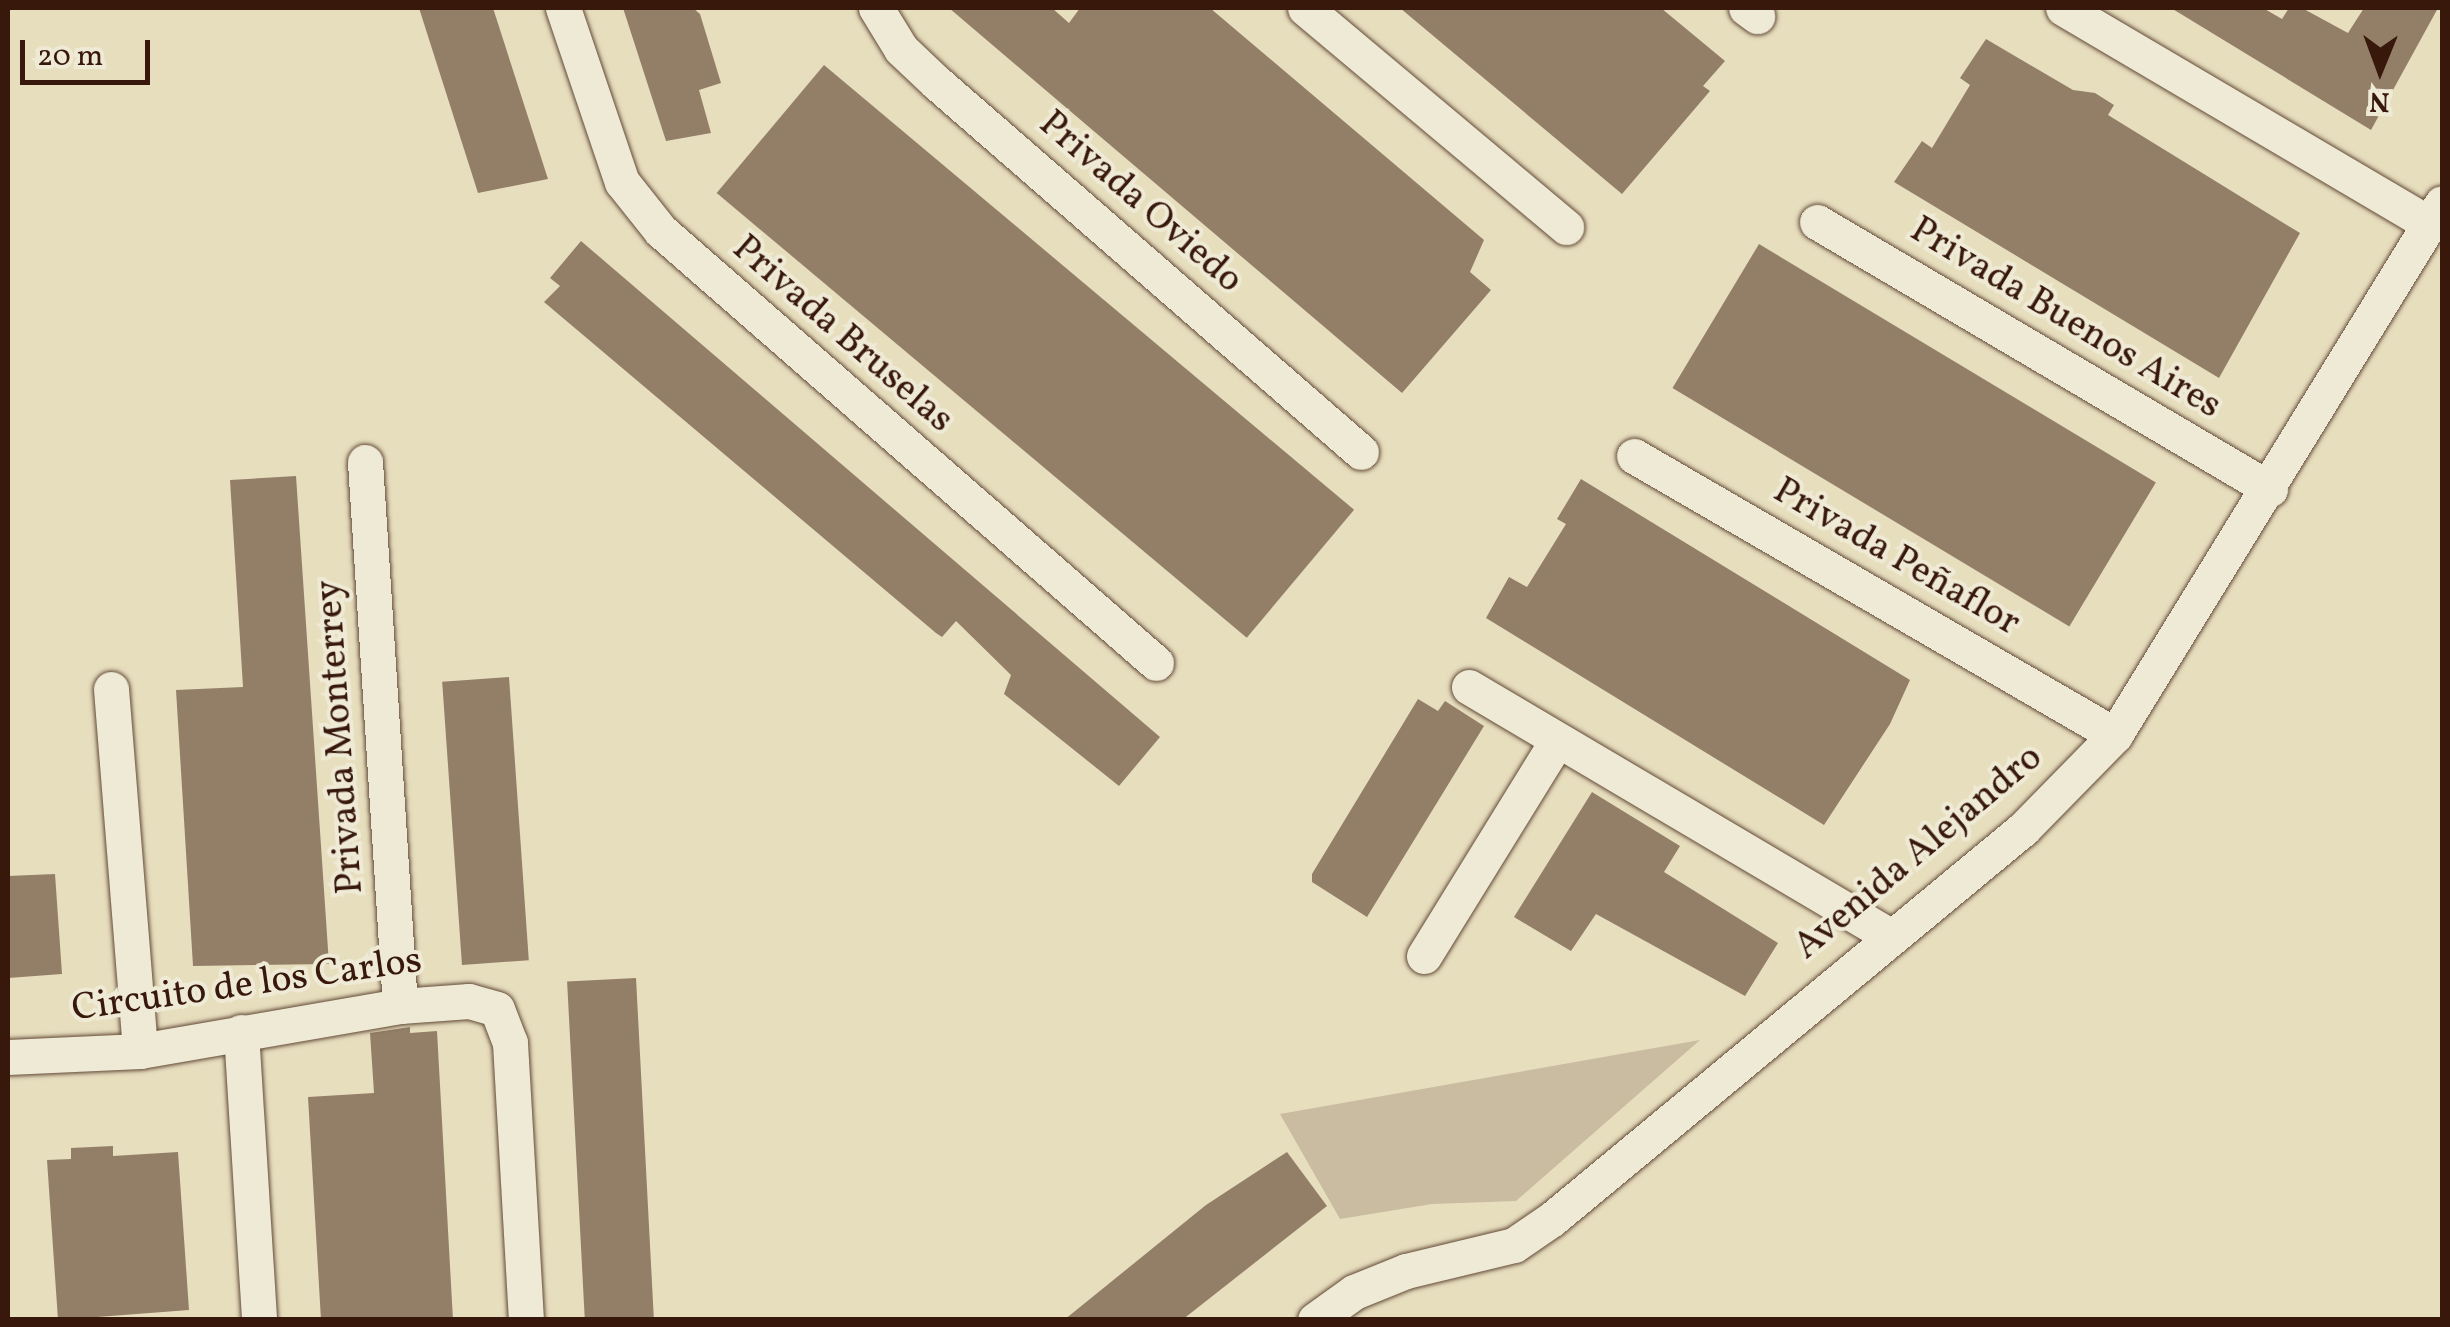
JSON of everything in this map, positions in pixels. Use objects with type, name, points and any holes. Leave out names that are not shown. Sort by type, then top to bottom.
[{"type":"street","name":"Privada Bruselas","points":[[563,8],[622,182],[661,231],[1156,663]]},
{"type":"street","name":"Privada Oviedo","points":[[876,8],[900,49],[936,84],[1361,452]]},
{"type":"street","points":[[1305,8],[1566,227]]},
{"type":"street","points":[[2062,8],[2436,214]]},
{"type":"street","name":"Avenida Alejandro","points":[[1315,1320],[1354,1292],[1468,1256],[1514,1246],[1552,1220],[1888,935],[2023,829],[2115,734],[2436,214]]},
{"type":"street","name":"Privada Buenos Aires","points":[[1817,222],[2270,488]]},
{"type":"street","name":"Privada Peñaflor","points":[[1634,456],[2115,734]]},
{"type":"street","name":"Privada Monterrey","points":[[366,462],[400,1006]]},
{"type":"street","points":[[1469,687],[1888,935]]},
{"type":"street","points":[[111,689],[140,1051]]},
{"type":"street","points":[[1424,956],[1557,742]]},
{"type":"street","name":"Circuito de los Carlos","points":[[8,1057],[140,1051],[400,1006],[469,1001],[497,1009],[510,1043],[526,1320]]},
{"type":"street","points":[[241,1032],[258,1320]]},
{"type":"shaded area","points":[[1700,1040],[1516,1201],[1432,1204],[1340,1219],[1280,1114]]},
{"type":"building","points":[[419,8],[493,8],[548,179],[478,193]]},
{"type":"building","points":[[623,8],[693,8],[700,14],[721,83],[699,90],[711,133],[666,141]]},
{"type":"building","points":[[949,8],[1052,8],[1069,23],[1080,8],[1210,8],[1484,240],[1470,272],[1491,290],[1402,393]]},
{"type":"building","points":[[1400,8],[1661,8],[1725,61],[1703,86],[1710,91],[1622,194]]},
{"type":"building","points":[[2171,8],[2263,8],[2282,19],[2289,8],[2302,8],[2348,33],[2364,8],[2438,8],[2371,130]]},
{"type":"building","points":[[1986,39],[2073,90],[2095,93],[2114,105],[2108,115],[2300,233],[2219,378],[1894,182],[1922,141],[1932,148],[1970,85],[1960,78]]},
{"type":"building","points":[[824,65],[1354,510],[1247,638],[717,193]]},
{"type":"building","points":[[581,241],[1160,737],[1119,786],[1004,694],[1011,675],[956,621],[942,637],[936,633],[544,302],[560,286],[550,278]]},
{"type":"building","points":[[1759,244],[2156,482],[2069,626],[1672,388]]},
{"type":"building","points":[[296,476],[329,964],[193,966],[176,690],[243,687],[230,480]]},
{"type":"building","points":[[1581,479],[1910,680],[1890,724],[1824,825],[1486,618],[1509,577],[1527,587],[1566,524],[1557,519]]},
{"type":"building","points":[[509,677],[529,960],[462,965],[442,682]]},
{"type":"building","points":[[1418,699],[1438,711],[1445,701],[1484,726],[1367,917],[1312,882],[1312,874]]},
{"type":"building","points":[[1592,792],[1680,846],[1664,872],[1778,943],[1745,996],[1596,914],[1571,951],[1514,917]]},
{"type":"building","points":[[55,874],[62,974],[8,978],[8,876]]},
{"type":"building","points":[[636,978],[654,1320],[585,1320],[567,982]]},
{"type":"building","points":[[410,1027],[410,1033],[437,1031],[453,1320],[321,1320],[308,1097],[374,1093],[370,1033]]},
{"type":"building","points":[[113,1146],[113,1156],[178,1152],[189,1310],[58,1320],[47,1160],[71,1159],[71,1148]]},
{"type":"building","points":[[1287,1152],[1327,1206],[1182,1320],[1064,1320],[1206,1205]]}]
